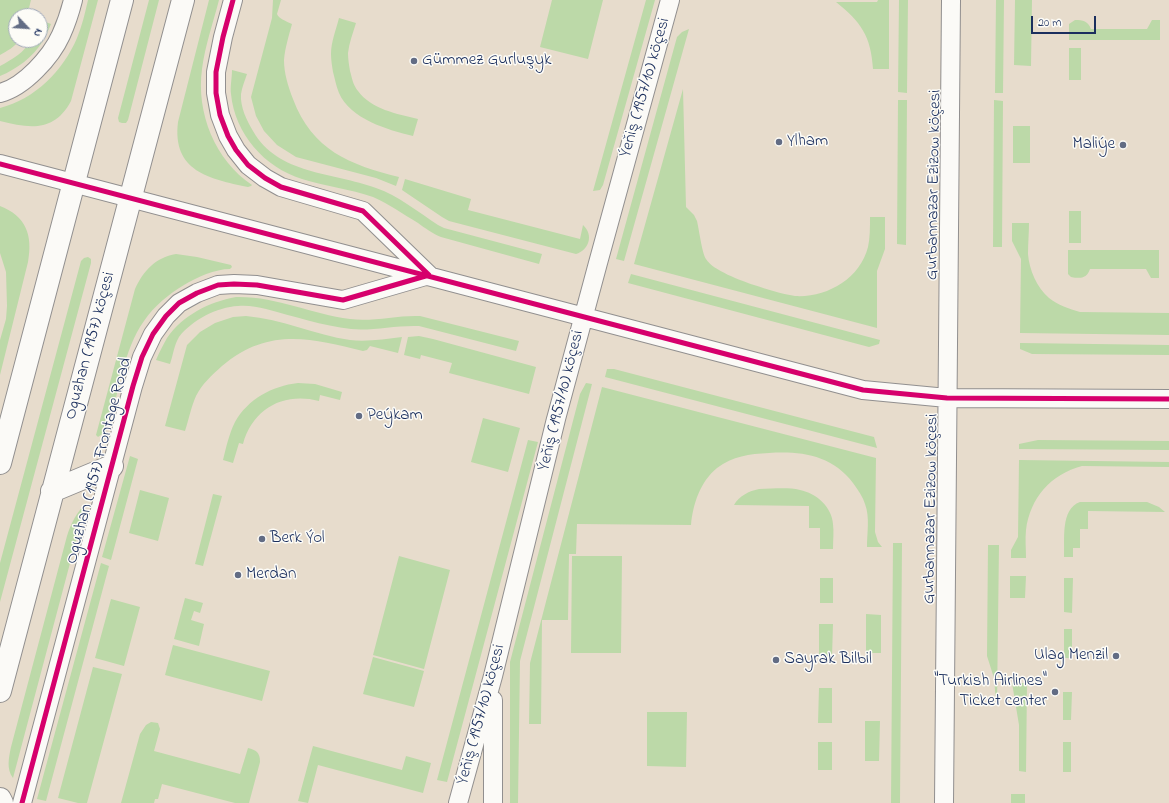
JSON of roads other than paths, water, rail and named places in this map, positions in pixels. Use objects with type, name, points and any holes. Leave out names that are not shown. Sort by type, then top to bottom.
[{"type":"main road","points":[[0,463],[122,0]]},
{"type":"main road","name":"Oguzhan (1957) köçesi","points":[[0,691],[183,0]]},
{"type":"main road","points":[[52,491],[112,466]]},
{"type":"main road","points":[[0,799],[2,803]]},
{"type":"street","points":[[0,93],[26,79],[44,62],[61,36],[73,0]]},
{"type":"street","points":[[233,0],[223,37],[216,72],[216,93],[220,115],[228,136],[236,150],[248,165],[265,178],[281,187],[363,211],[429,275]]},
{"type":"street","name":"Ýeňiş (1957/10) köçesi","points":[[458,803],[493,676],[555,427],[610,217],[670,0]]},
{"type":"street","name":"Gurbannazar Ezizow köçesi","points":[[944,803],[951,0]]},
{"type":"street","points":[[0,164],[429,275],[863,390],[947,398],[1169,399]]},
{"type":"street","name":"Oguzhan (1957) Frontage Road","points":[[22,803],[142,357],[153,334],[166,316],[179,304],[197,293],[218,285],[250,284],[343,300],[429,275]]},
{"type":"street","points":[[493,676],[493,803]]},
{"type":"place","name":"Gümmez Gurluşyk","points":[[414,61]]},
{"type":"place","name":"Ylham","points":[[779,142]]},
{"type":"place","name":"Maliýe","points":[[1123,145]]},
{"type":"place","name":"Peýkam","points":[[359,416]]},
{"type":"place","name":"Berk Ýol","points":[[262,539]]},
{"type":"place","name":"Merdan","points":[[238,575]]},
{"type":"place","name":"Ulag Menzil","points":[[1116,656]]},
{"type":"place","name":"Sayrak Bilbil","points":[[776,660]]},
{"type":"place","name":"\"Turkish Airlines\" Ticket center","points":[[1055,692]]}]
